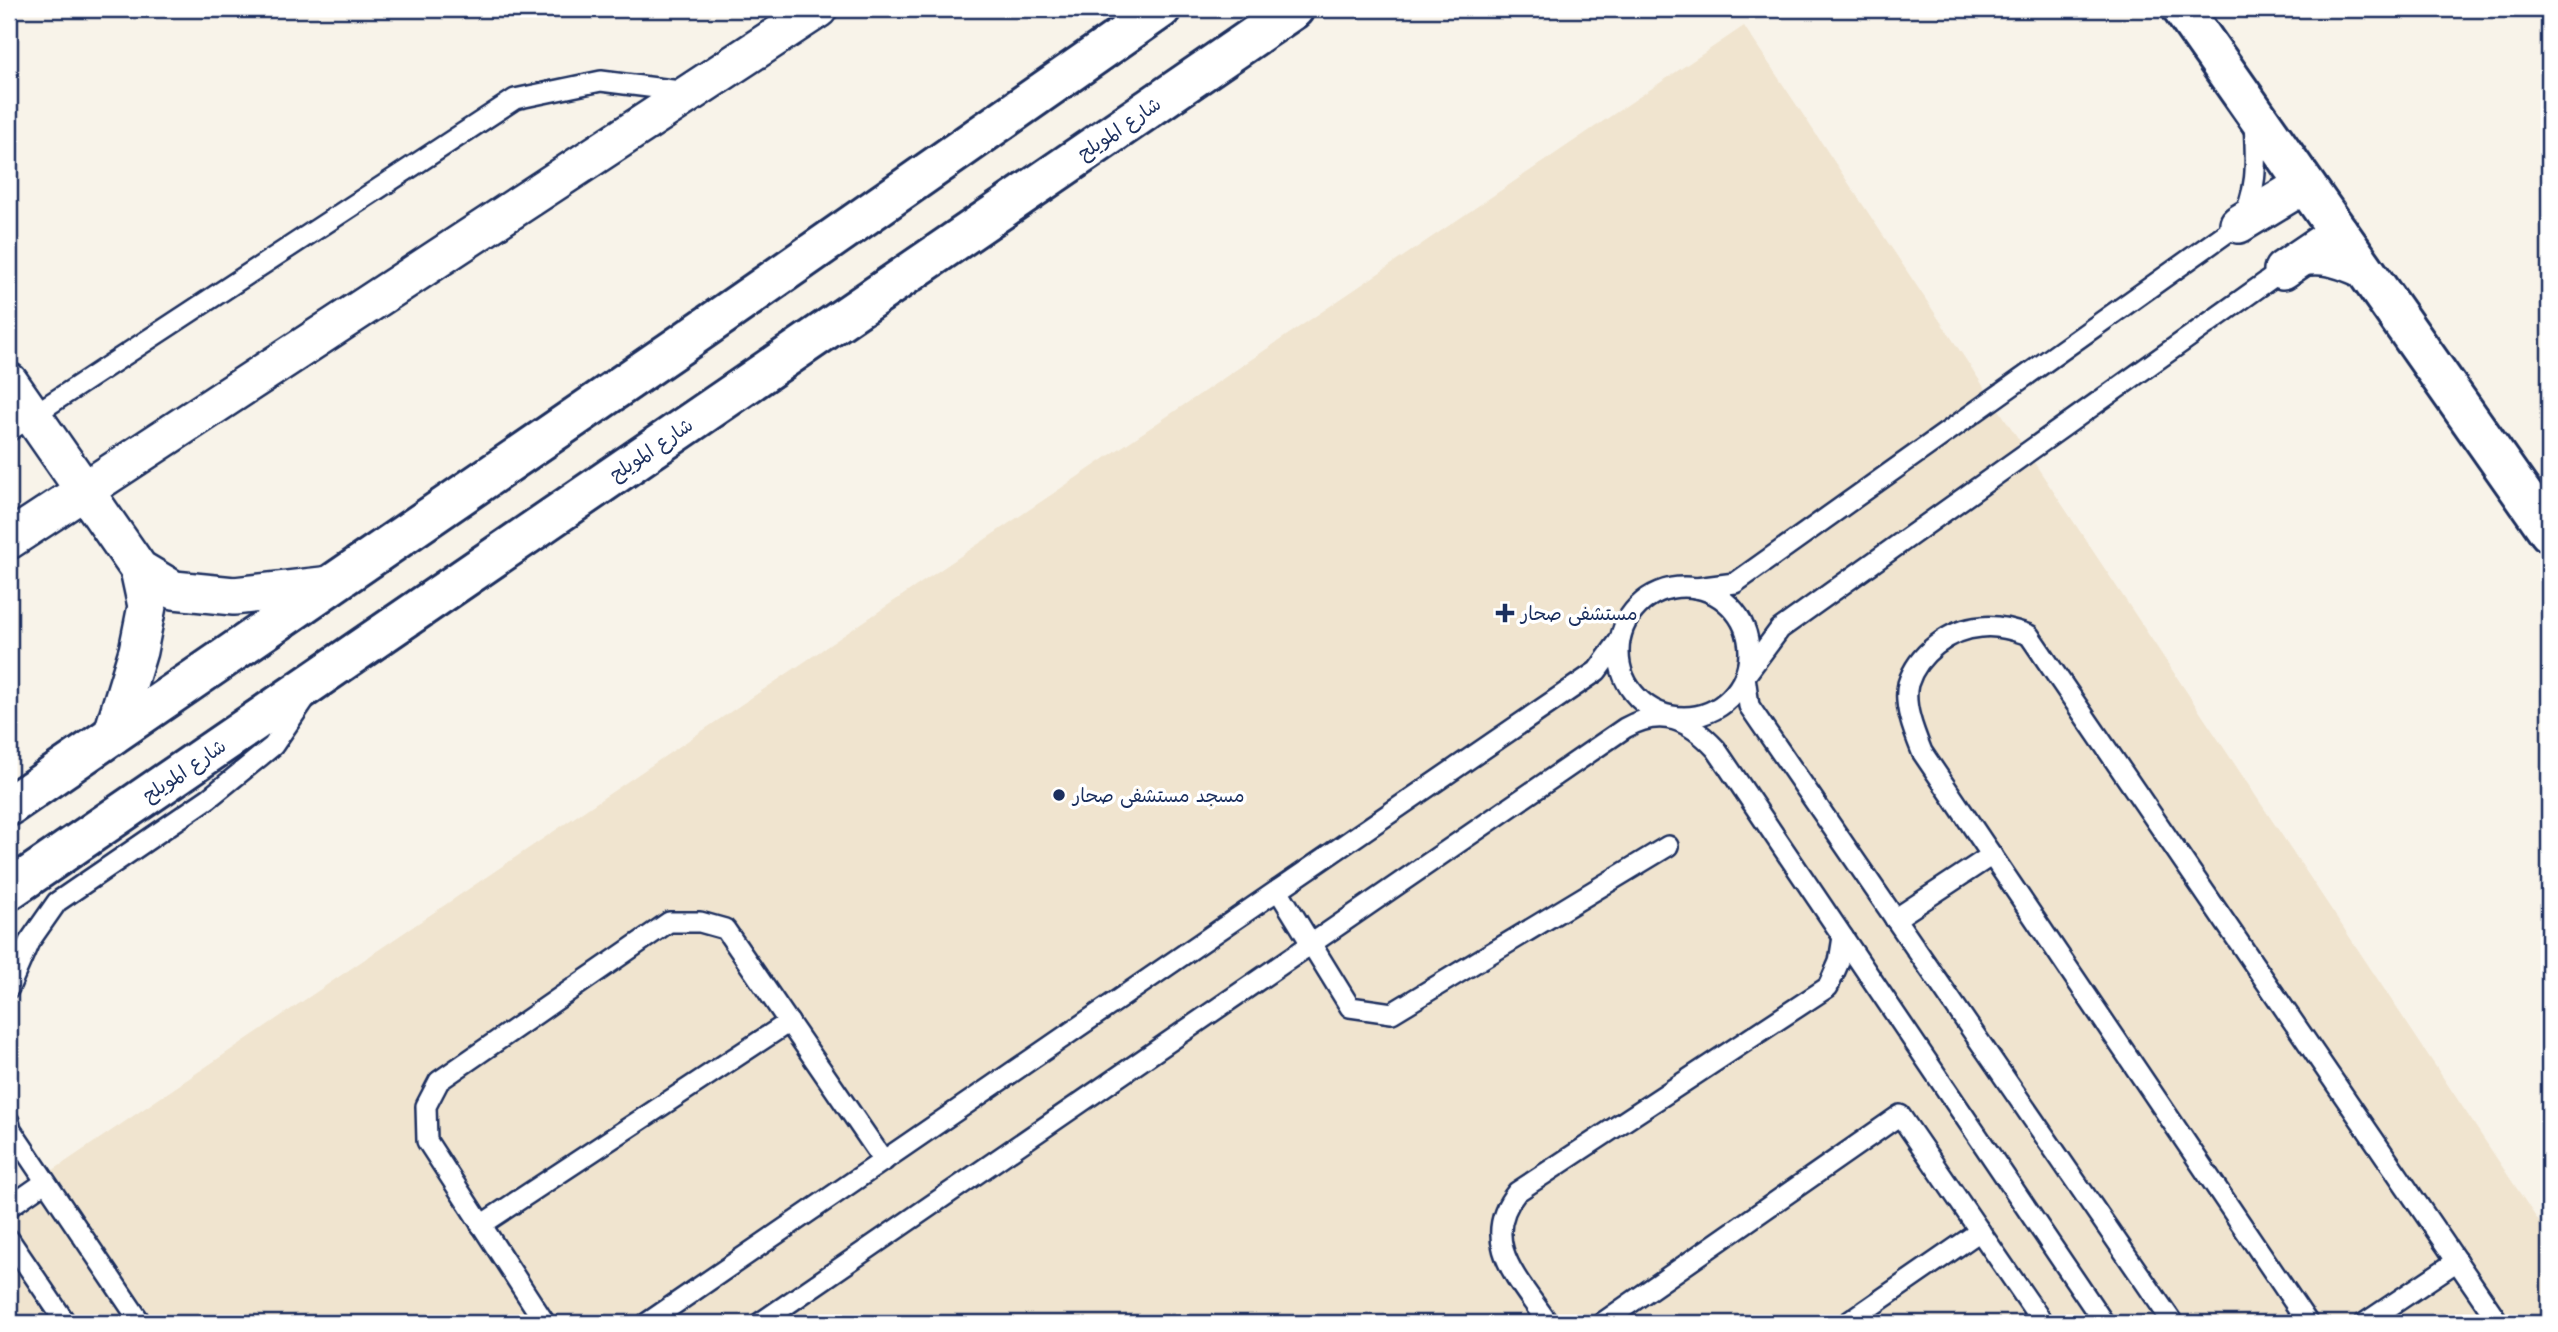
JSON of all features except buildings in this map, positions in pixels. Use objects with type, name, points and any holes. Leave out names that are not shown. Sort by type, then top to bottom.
[{"type":"main road","points":[[9,806],[1161,9]]},
{"type":"main road","name":"شارع المويلح","points":[[9,890],[1294,9]]},
{"type":"main road","points":[[1224,56],[1324,9]]},
{"type":"main road","points":[[2182,9],[2549,532]]},
{"type":"street","points":[[9,540],[818,9]]},
{"type":"street","points":[[2239,224],[2305,184]]},
{"type":"street","points":[[2283,270],[2339,232]]},
{"type":"street","points":[[9,382],[20,423],[82,490],[139,569],[174,590],[234,596],[331,585]]},
{"type":"street","points":[[112,736],[138,651],[147,606],[139,569]]},
{"type":"lane","points":[[20,423],[515,99],[601,81],[692,93]]},
{"type":"lane","points":[[647,1323],[1597,671],[1619,641],[1627,620],[1639,604],[1656,593],[1676,587],[1696,588],[1735,583],[2239,224],[2251,206],[2256,176],[2253,111]]},
{"type":"lane","points":[[769,1320],[1625,727],[1644,719],[1668,716],[1685,718],[1707,714],[1727,703],[1780,629],[2283,270],[2311,263],[2337,267],[2375,284]]},
{"type":"lane","points":[[1696,588],[1716,594],[1732,607],[1744,624],[1750,643],[1745,676],[1749,706],[2173,1323]]},
{"type":"lane","points":[[2308,1323],[1922,752],[1911,724],[1908,686],[1918,660],[1933,646],[1980,626],[2006,628],[2029,635],[2499,1323]]},
{"type":"lane","points":[[1619,641],[1619,664],[1628,686],[1643,703],[1703,735],[1716,749],[2104,1323]]},
{"type":"lane","points":[[9,988],[29,942],[57,902],[209,798],[273,746],[316,679]]},
{"type":"lane","points":[[1278,890],[1350,1007],[1392,1013],[1668,846]]},
{"type":"lane","points":[[1895,919],[1992,855]]},
{"type":"lane","points":[[545,1323],[427,1141],[426,1106],[439,1081],[669,922],[700,922],[725,929],[884,1161]]},
{"type":"lane","points":[[1548,1323],[1502,1254],[1501,1232],[1505,1207],[1517,1192],[1828,987],[1839,962],[1843,937]]},
{"type":"lane","points":[[481,1225],[789,1022]]},
{"type":"lane","points":[[1602,1323],[1900,1115],[2043,1323]]},
{"type":"lane","points":[[9,1121],[11,1130],[141,1323]]},
{"type":"lane","points":[[9,1207],[45,1182]]},
{"type":"lane","points":[[1847,1323],[1980,1231]]},
{"type":"lane","points":[[9,1239],[65,1323]]},
{"type":"lane","points":[[2365,1323],[2456,1261]]},
{"type":"shaded area","name":"مستشفى صحار","points":[[1744,26],[2549,1237],[2549,1323],[9,1323],[9,1200]]},
{"type":"place","name":"مستشفى صحار","points":[[1505,613]]},
{"type":"place","name":"مسجد مستشفى صحار","points":[[1059,795]]}]
